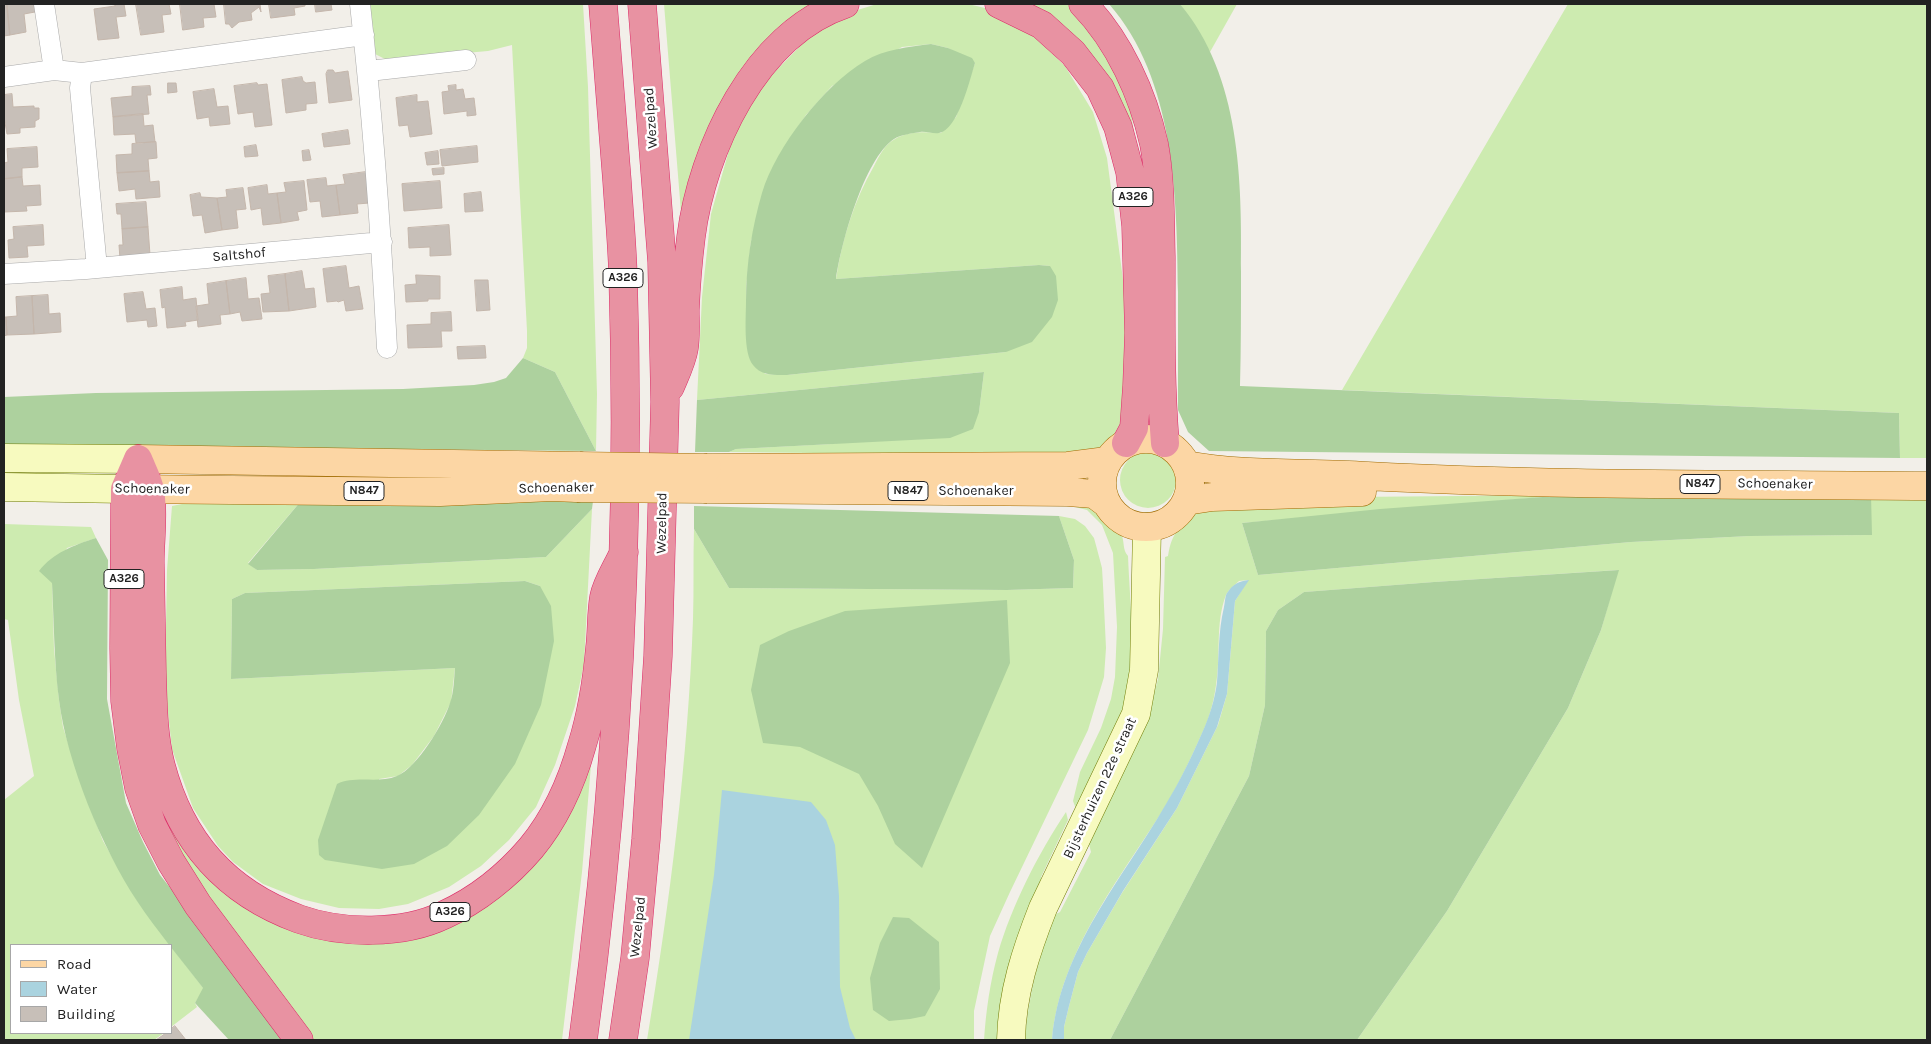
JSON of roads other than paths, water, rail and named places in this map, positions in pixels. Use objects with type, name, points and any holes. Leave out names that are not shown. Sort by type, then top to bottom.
[{"type":"highway","name":"A326","points":[[583,1040],[604,869],[618,690],[624,552],[626,414],[623,272],[603,4]]},
{"type":"highway","name":"Wezelpad","points":[[622,1040],[635,958],[648,810],[658,656],[665,402],[662,262],[642,4]]},
{"type":"highway","name":"A326","points":[[665,402],[684,348],[687,270],[691,235],[698,201],[707,165],[724,122],[745,88],[771,54],[803,26],[836,7],[845,4]]},
{"type":"highway","name":"A326","points":[[999,4],[1042,25],[1073,53],[1100,88],[1118,127],[1130,172],[1137,246],[1137,386],[1134,428],[1117,452]]},
{"type":"highway","name":"A326","points":[[1083,4],[1095,16],[1118,53],[1141,99],[1154,145],[1160,206],[1162,409],[1165,443]]},
{"type":"highway","name":"A326","points":[[138,460],[125,701],[131,748],[139,788],[152,825],[171,862],[198,905],[300,1040]]},
{"type":"highway","name":"A326","points":[[137,489],[153,702],[161,765],[176,809],[202,852],[228,880],[257,900],[284,914],[314,924],[345,930],[409,927],[443,916],[473,899],[504,876],[531,847],[549,822],[562,797],[582,746],[597,680],[604,595],[624,552]]},
{"type":"main road","name":"N847","points":[[1117,452],[1145,438],[1165,443]]},
{"type":"main road","points":[[1147,527],[1160,524],[1175,515],[1186,501],[1189,489],[1186,465],[1177,452],[1165,443]]},
{"type":"main road","name":"Schoenaker","points":[[707,479],[1068,466],[1117,452]]},
{"type":"main road","points":[[1106,503],[1102,489],[1102,475],[1117,452]]},
{"type":"main road","name":"Schoenaker","points":[[4,458],[138,460],[578,477],[707,479],[1068,492],[1094,494],[1106,503]]},
{"type":"main road","name":"Schoenaker","points":[[1186,465],[1232,471],[1353,475],[1472,482],[1927,486]]},
{"type":"main road","name":"Schoenaker","points":[[4,487],[440,492],[552,487],[578,477]]},
{"type":"main road","name":"Schoenaker","points":[[1186,501],[1212,497],[1367,491],[1472,482]]},
{"type":"main road","name":"N847","points":[[1106,503],[1115,514],[1127,523],[1147,527]]},
{"type":"main road","name":"Bijsterhuizen 22e straat","points":[[1011,1040],[1016,992],[1032,936],[1043,908],[1136,714],[1144,670],[1147,527]]},
{"type":"street","points":[[44,4],[54,70]]},
{"type":"street","points":[[360,4],[369,71],[382,242],[387,348]]},
{"type":"street","points":[[4,77],[54,70],[82,73],[364,34]]},
{"type":"street","points":[[369,71],[466,60]]},
{"type":"street","points":[[82,73],[80,88],[97,268]]},
{"type":"street","name":"Saltshof","points":[[4,274],[97,268],[382,242]]},
{"type":"water","points":[[1249,580],[1235,601],[1227,694],[1217,727],[1177,808],[1123,891],[1087,953],[1078,972],[1069,1006],[1064,1027],[1064,1040],[1052,1040],[1057,1007],[1067,975],[1080,945],[1171,795],[1205,727],[1217,682],[1219,644],[1226,596],[1234,585]]},
{"type":"water","points":[[722,790],[811,802],[826,820],[835,845],[839,896],[840,987],[850,1028],[856,1040],[689,1040],[714,875]]}]
